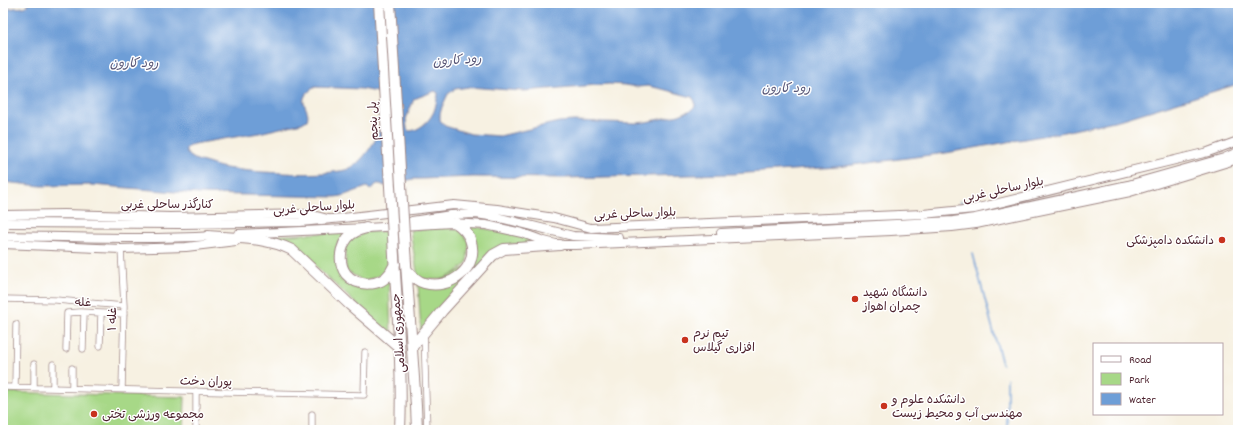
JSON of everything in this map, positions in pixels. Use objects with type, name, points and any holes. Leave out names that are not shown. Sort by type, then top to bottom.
[{"type":"highway","name":"پل پنجم","points":[[379,3],[393,237]]},
{"type":"highway","name":"پل پنجم","points":[[390,3],[404,235]]},
{"type":"highway","points":[[407,270],[413,277],[424,283],[435,285],[447,283],[457,278],[470,262],[472,251],[470,239],[464,230],[456,223]]},
{"type":"highway","points":[[366,228],[356,231],[348,237],[342,245],[340,255],[346,274],[363,284],[373,284],[382,280],[390,273],[395,264]]},
{"type":"highway","name":"جمهوری اسلامی","points":[[404,235],[417,430]]},
{"type":"highway","points":[[208,236],[256,240],[281,244],[292,250],[350,305],[400,347]]},
{"type":"highway","name":"جمهوری اسلامی","points":[[393,237],[400,347],[400,430]]},
{"type":"highway","points":[[412,347],[493,255],[504,249],[560,244]]},
{"type":"main road","name":"بلوار ساحلی غربی","points":[[3,223],[181,224],[300,222],[454,205],[497,209],[554,218],[591,228],[923,214],[974,209],[1208,152],[1238,141]]},
{"type":"main road","name":"بلوار ساحلی غربی","points":[[382,227],[451,215],[476,214],[573,236],[613,238],[953,222],[1128,185],[1224,158],[1238,152]]},
{"type":"main road","name":"بلوار ساحلی غربی","points":[[3,236],[138,238],[208,236],[456,223],[486,225],[560,244],[891,232],[976,224],[1130,192],[1238,160]]},
{"type":"main road","name":"کنارگذر ساحلی غربی","points":[[3,214],[170,217],[309,214],[331,219]]},
{"type":"main road","points":[[100,224],[104,226],[105,231],[103,236],[100,238]]},
{"type":"main road","points":[[136,224],[132,231],[138,238]]},
{"type":"main road","points":[[3,244],[121,249],[186,247],[221,242],[256,240]]},
{"type":"street","name":"غله ۱","points":[[121,249],[124,306],[122,390]]},
{"type":"street","points":[[3,298],[56,300],[124,306]]},
{"type":"street","points":[[83,349],[84,312]]},
{"type":"street","name":"غله","points":[[66,349],[67,313],[84,312],[124,314]]},
{"type":"street","points":[[100,346],[101,313]]},
{"type":"street","points":[[15,387],[16,324]]},
{"type":"street","points":[[424,332],[427,430]]},
{"type":"street","name":"پوران دخت","points":[[3,386],[364,396],[365,352]]},
{"type":"street","points":[[34,364],[34,387]]},
{"type":"street","points":[[52,388],[53,364]]},
{"type":"street","points":[[72,368],[72,388]]},
{"type":"street","points":[[196,391],[196,430]]},
{"type":"street","points":[[312,414],[312,430]]},
{"type":"green space","points":[[463,225],[511,233],[544,244],[510,244],[421,332],[418,284],[429,287],[473,264],[476,253],[474,244]]},
{"type":"green space","points":[[448,227],[460,230],[469,242],[467,263],[455,273],[445,278],[418,278],[410,230]]},
{"type":"green space","points":[[354,231],[344,237],[339,242],[337,247],[336,260],[339,272],[346,282],[351,284],[364,284],[389,279],[391,336],[298,248],[288,243],[254,237]]},
{"type":"green space","points":[[387,231],[389,270],[381,275],[364,281],[346,271],[345,245],[349,240],[366,232]]},
{"type":"green space","name":"مجموعه ورزشی تختی","points":[[3,392],[185,397],[184,430],[3,430]]},
{"type":"water","name":"رود کارون","points":[[27,3],[1238,3],[1238,84],[1123,119],[1064,132],[946,153],[837,167],[732,174],[564,178],[473,177],[413,179],[385,186],[377,184],[370,190],[367,187],[335,197],[200,194],[92,185],[41,186],[3,182],[3,9],[24,7],[28,5]],"holes":[[[609,84],[638,87],[648,86],[662,89],[692,97],[695,101],[695,106],[691,110],[679,115],[646,122],[559,122],[500,136],[471,134],[445,126],[440,120],[442,107],[448,94],[455,89],[469,87],[523,91]],[[315,87],[361,89],[380,94],[382,118],[379,133],[370,148],[360,160],[350,168],[342,171],[315,173],[249,171],[231,169],[196,160],[189,156],[186,151],[186,148],[194,144],[259,133],[302,123],[307,120],[308,115],[304,104],[305,96]],[[435,91],[438,93],[434,110],[430,118],[419,128],[409,131],[407,129],[406,119],[414,99]]]},
{"type":"waterway","points":[[973,254],[1002,364]]},
{"type":"waterway","points":[[1007,379],[1007,430]]},
{"type":"place","name":"دانشکده دامپزشکی","points":[[1222,240]]},
{"type":"place","name":"دانشگاه شهید چمران اهواز","points":[[855,299]]},
{"type":"place","name":"تیم نرم افزاری گیلاس","points":[[685,340]]},
{"type":"place","name":"دانشکده علوم و مهندسی آب و محیط زیست","points":[[884,406]]},
{"type":"place","name":"مجموعه ورزشی تختی","points":[[94,414]]}]
